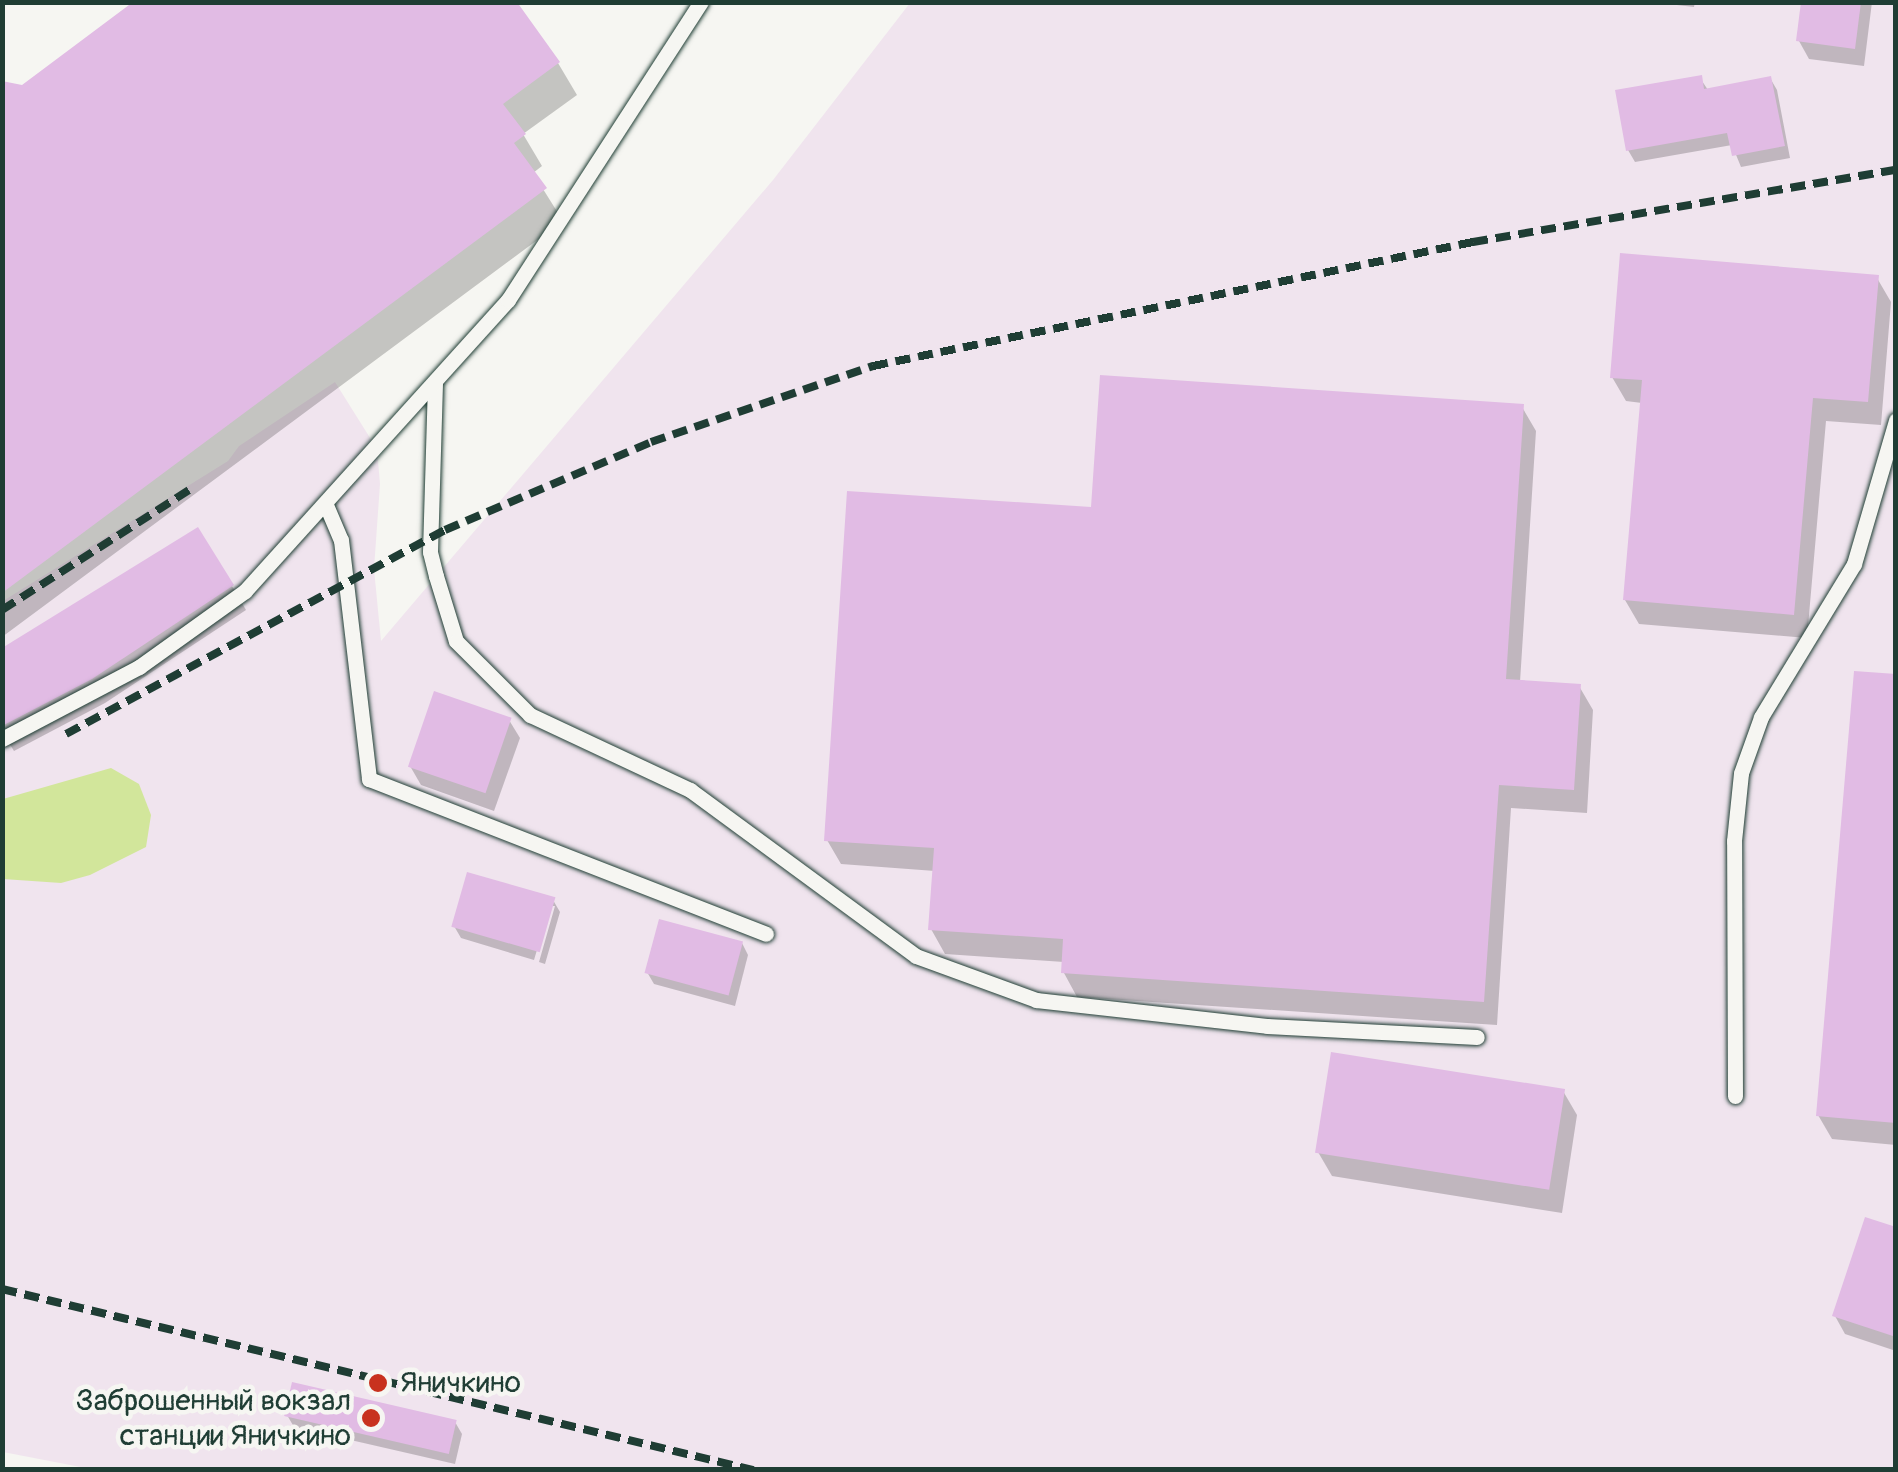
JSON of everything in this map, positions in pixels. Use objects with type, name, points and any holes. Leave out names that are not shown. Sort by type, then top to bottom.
[{"type":"lane","points":[[2,739],[139,667],[214,613],[244,591],[326,505],[508,300],[701,2]]},
{"type":"lane","points":[[435,383],[430,552],[436,576],[456,641],[530,715],[690,790],[916,956],[1036,1000],[1267,1026],[1477,1037]]},
{"type":"lane","points":[[1735,1096],[1734,841],[1741,773],[1761,717],[1854,564],[1896,420]]},
{"type":"lane","points":[[326,505],[340,540],[369,778],[766,934]]},
{"type":"shaded area","points":[[910,3],[1895,3],[1895,1469],[96,1470],[3,1452],[3,601],[228,461],[239,446],[335,382],[377,449],[380,484],[374,569],[381,641],[773,180]]},
{"type":"green space","points":[[111,768],[139,784],[151,815],[146,847],[90,875],[61,883],[3,879],[3,799]]},
{"type":"building","points":[[133,2],[517,2],[560,62],[503,104],[526,134],[514,143],[547,188],[2,593],[2,81],[22,85]]},
{"type":"building","points":[[1801,2],[1861,2],[1855,49],[1796,41]]},
{"type":"building","points":[[1702,75],[1704,89],[1771,76],[1785,146],[1732,156],[1727,133],[1626,151],[1615,90]]},
{"type":"building","points":[[1620,253],[1879,275],[1868,402],[1813,398],[1794,615],[1623,600],[1642,380],[1610,378]]},
{"type":"building","points":[[1100,375],[1524,404],[1506,679],[1581,684],[1574,790],[1499,785],[1484,1002],[1061,973],[1063,939],[928,930],[934,848],[824,841],[847,491],[1091,507]]},
{"type":"building","points":[[198,527],[234,585],[92,679],[2,726],[2,648]]},
{"type":"building","points":[[1854,671],[1896,674],[1896,1123],[1816,1116]]},
{"type":"building","points":[[434,691],[512,718],[485,793],[408,767]]},
{"type":"building","points":[[467,872],[555,897],[540,952],[451,927]]},
{"type":"building","points":[[659,919],[743,942],[729,996],[645,973]]},
{"type":"building","points":[[1331,1052],[1565,1089],[1549,1190],[1315,1153]]},
{"type":"building","points":[[1865,1217],[1896,1227],[1896,1337],[1832,1316]]},
{"type":"building","name":"Заброшенный вокзал станции Яничкино","points":[[292,1382],[457,1420],[449,1454],[284,1416]]},
{"type":"railway","points":[[66,734],[445,530],[651,442],[873,366],[1473,242],[1896,170]]},
{"type":"railway","points":[[2,610],[189,490]]},
{"type":"railway","points":[[2,1289],[753,1470]]},
{"type":"place","name":"Яничкино","points":[[378,1383]]},
{"type":"place","name":"Заброшенный вокзал станции Яничкино","points":[[371,1418]]}]
